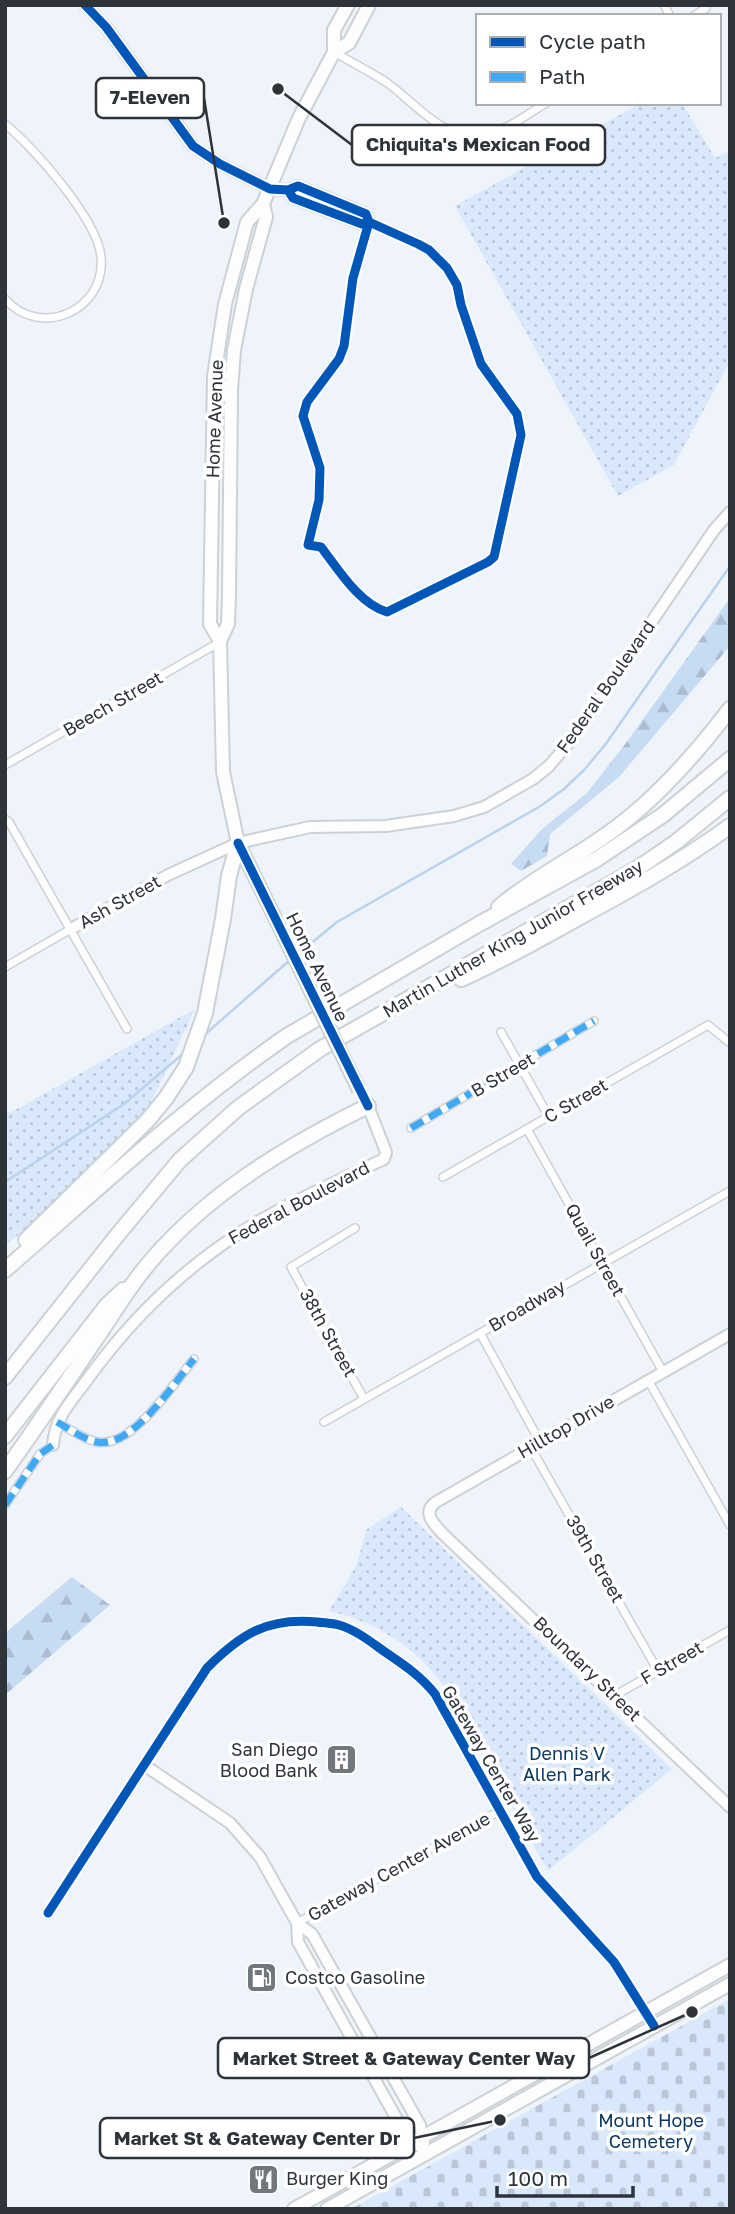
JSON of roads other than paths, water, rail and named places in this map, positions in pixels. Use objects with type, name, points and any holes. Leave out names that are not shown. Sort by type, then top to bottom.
[{"type":"highway","points":[[479,924],[524,886],[608,834],[632,815],[677,772],[730,709]]},
{"type":"highway","name":"Martin Luther King Junior Freeway","points":[[5,1270],[261,1054],[287,1036],[634,836],[695,790],[730,759]]},
{"type":"highway","name":"Martin Luther King Junior Freeway","points":[[5,1377],[180,1160],[277,1078],[320,1049],[618,880],[676,842],[730,798]]},
{"type":"highway","points":[[365,1024],[501,961],[657,875],[730,825]]},
{"type":"highway","points":[[5,1262],[135,1135],[166,1098],[186,1067],[205,1013],[229,876],[238,843]]},
{"type":"highway","points":[[5,1436],[107,1305],[180,1231],[223,1194],[294,1144],[368,1106]]},
{"type":"highway","points":[[5,1471],[141,1272]]},
{"type":"highway","points":[[5,1390],[54,1317]]},
{"type":"main road","name":"Home Avenue","points":[[220,641],[211,624],[213,418],[217,350],[225,304],[247,222],[263,204],[299,118],[334,52],[334,30],[348,5]]},
{"type":"main road","name":"Home Avenue","points":[[334,52],[349,43],[369,5]]},
{"type":"main road","name":"Home Avenue","points":[[263,204],[266,217],[246,289],[234,350],[230,390],[228,624],[220,641],[223,772],[238,843],[368,1106]]},
{"type":"main road","points":[[294,2209],[730,1965]]},
{"type":"main road","points":[[327,2209],[729,1984]]},
{"type":"street","points":[[85,5],[106,27],[193,146],[220,164],[270,189],[288,190],[298,186],[366,214],[369,222],[353,278],[344,346],[339,359],[307,402],[303,416],[320,468],[319,499],[308,545],[321,547],[364,598],[377,609],[387,612],[494,557],[521,435],[517,414],[481,364],[457,285],[447,268],[429,250],[369,222]]},
{"type":"street","points":[[698,14],[706,8]]},
{"type":"street","points":[[334,52],[385,82],[445,128],[460,134],[478,136],[501,130],[543,105]]},
{"type":"street","points":[[5,124],[21,137],[55,174],[96,236],[102,269],[93,294],[83,305],[58,317],[36,319],[12,307],[5,299]]},
{"type":"street","name":"Federal Boulevard","points":[[238,843],[310,827],[386,826],[454,816],[499,800],[533,779],[572,739],[714,530],[730,512]]},
{"type":"street","name":"Beech Street","points":[[5,765],[220,641]]},
{"type":"street","points":[[5,819],[127,1029]]},
{"type":"street","name":"Ash Street","points":[[5,967],[168,875],[238,843]]},
{"type":"street","name":"B Street","points":[[411,1128],[594,1021]]},
{"type":"street","name":"C Street","points":[[443,1177],[708,1026],[730,1043]]},
{"type":"street","points":[[500,1032],[549,1117]]},
{"type":"street","name":"Home Avenue","points":[[368,1106],[386,1152],[384,1158]]},
{"type":"street","name":"Quail Street","points":[[527,1129],[663,1372]]},
{"type":"street","name":"Federal Boulevard","points":[[5,1505],[40,1454],[53,1445],[57,1422],[122,1336],[154,1301],[192,1267],[260,1221],[384,1158]]},
{"type":"street","points":[[727,1192],[730,1202]]},
{"type":"street","name":"Broadway","points":[[324,1422],[727,1192]]},
{"type":"street","name":"38th Street","points":[[355,1228],[291,1267],[364,1399]]},
{"type":"street","name":"39th Street","points":[[480,1333],[535,1445],[658,1671]]},
{"type":"street","name":"Hilltop Drive","points":[[442,1533],[431,1521],[428,1513],[430,1506],[730,1334]]},
{"type":"street","points":[[57,1422],[96,1442],[107,1442],[124,1436],[147,1416],[194,1359]]},
{"type":"street","points":[[648,1380],[730,1525]]},
{"type":"street","name":"Boundary Street","points":[[442,1533],[730,1807]]},
{"type":"street","name":"Gateway Center Way","points":[[48,1913],[207,1668],[228,1647],[250,1633],[275,1623],[298,1620],[335,1624],[361,1635],[424,1679],[435,1694],[537,1877],[614,1962],[654,2026]]},
{"type":"street","name":"F Street","points":[[614,1696],[730,1630]]},
{"type":"street","points":[[144,1765],[230,1823],[260,1857],[297,1923],[312,1934],[420,2126],[419,2140]]},
{"type":"street","name":"Gateway Center Avenue","points":[[297,1923],[500,1810]]},
{"type":"street","points":[[297,1923],[298,1941],[405,2134],[419,2140],[427,2153]]},
{"type":"waterway","points":[[298,954],[337,922],[539,807],[564,789],[605,745],[730,566]]},
{"type":"waterway","points":[[203,1036],[290,960]]},
{"type":"waterway","points":[[5,1182],[124,1104],[185,1052]]},
{"type":"place","name":"Chiquita's Mexican Food","points":[[278,89]]},
{"type":"place","name":"7-Eleven","points":[[224,223]]},
{"type":"place","name":"San Diego Blood Bank","points":[[341,1760]]},
{"type":"place","name":"Costco Gasoline","points":[[262,1978]]},
{"type":"place","name":"Market Street & Gateway Center Way","points":[[692,2012]]},
{"type":"place","name":"Market St & Gateway Center Dr","points":[[500,2120]]},
{"type":"place","name":"Burger King","points":[[263,2179]]},
{"type":"park label","name":"Dennis V Allen Park","points":[[567,1764]]},
{"type":"park label","name":"Mount Hope Cemetery","points":[[651,2131]]}]
